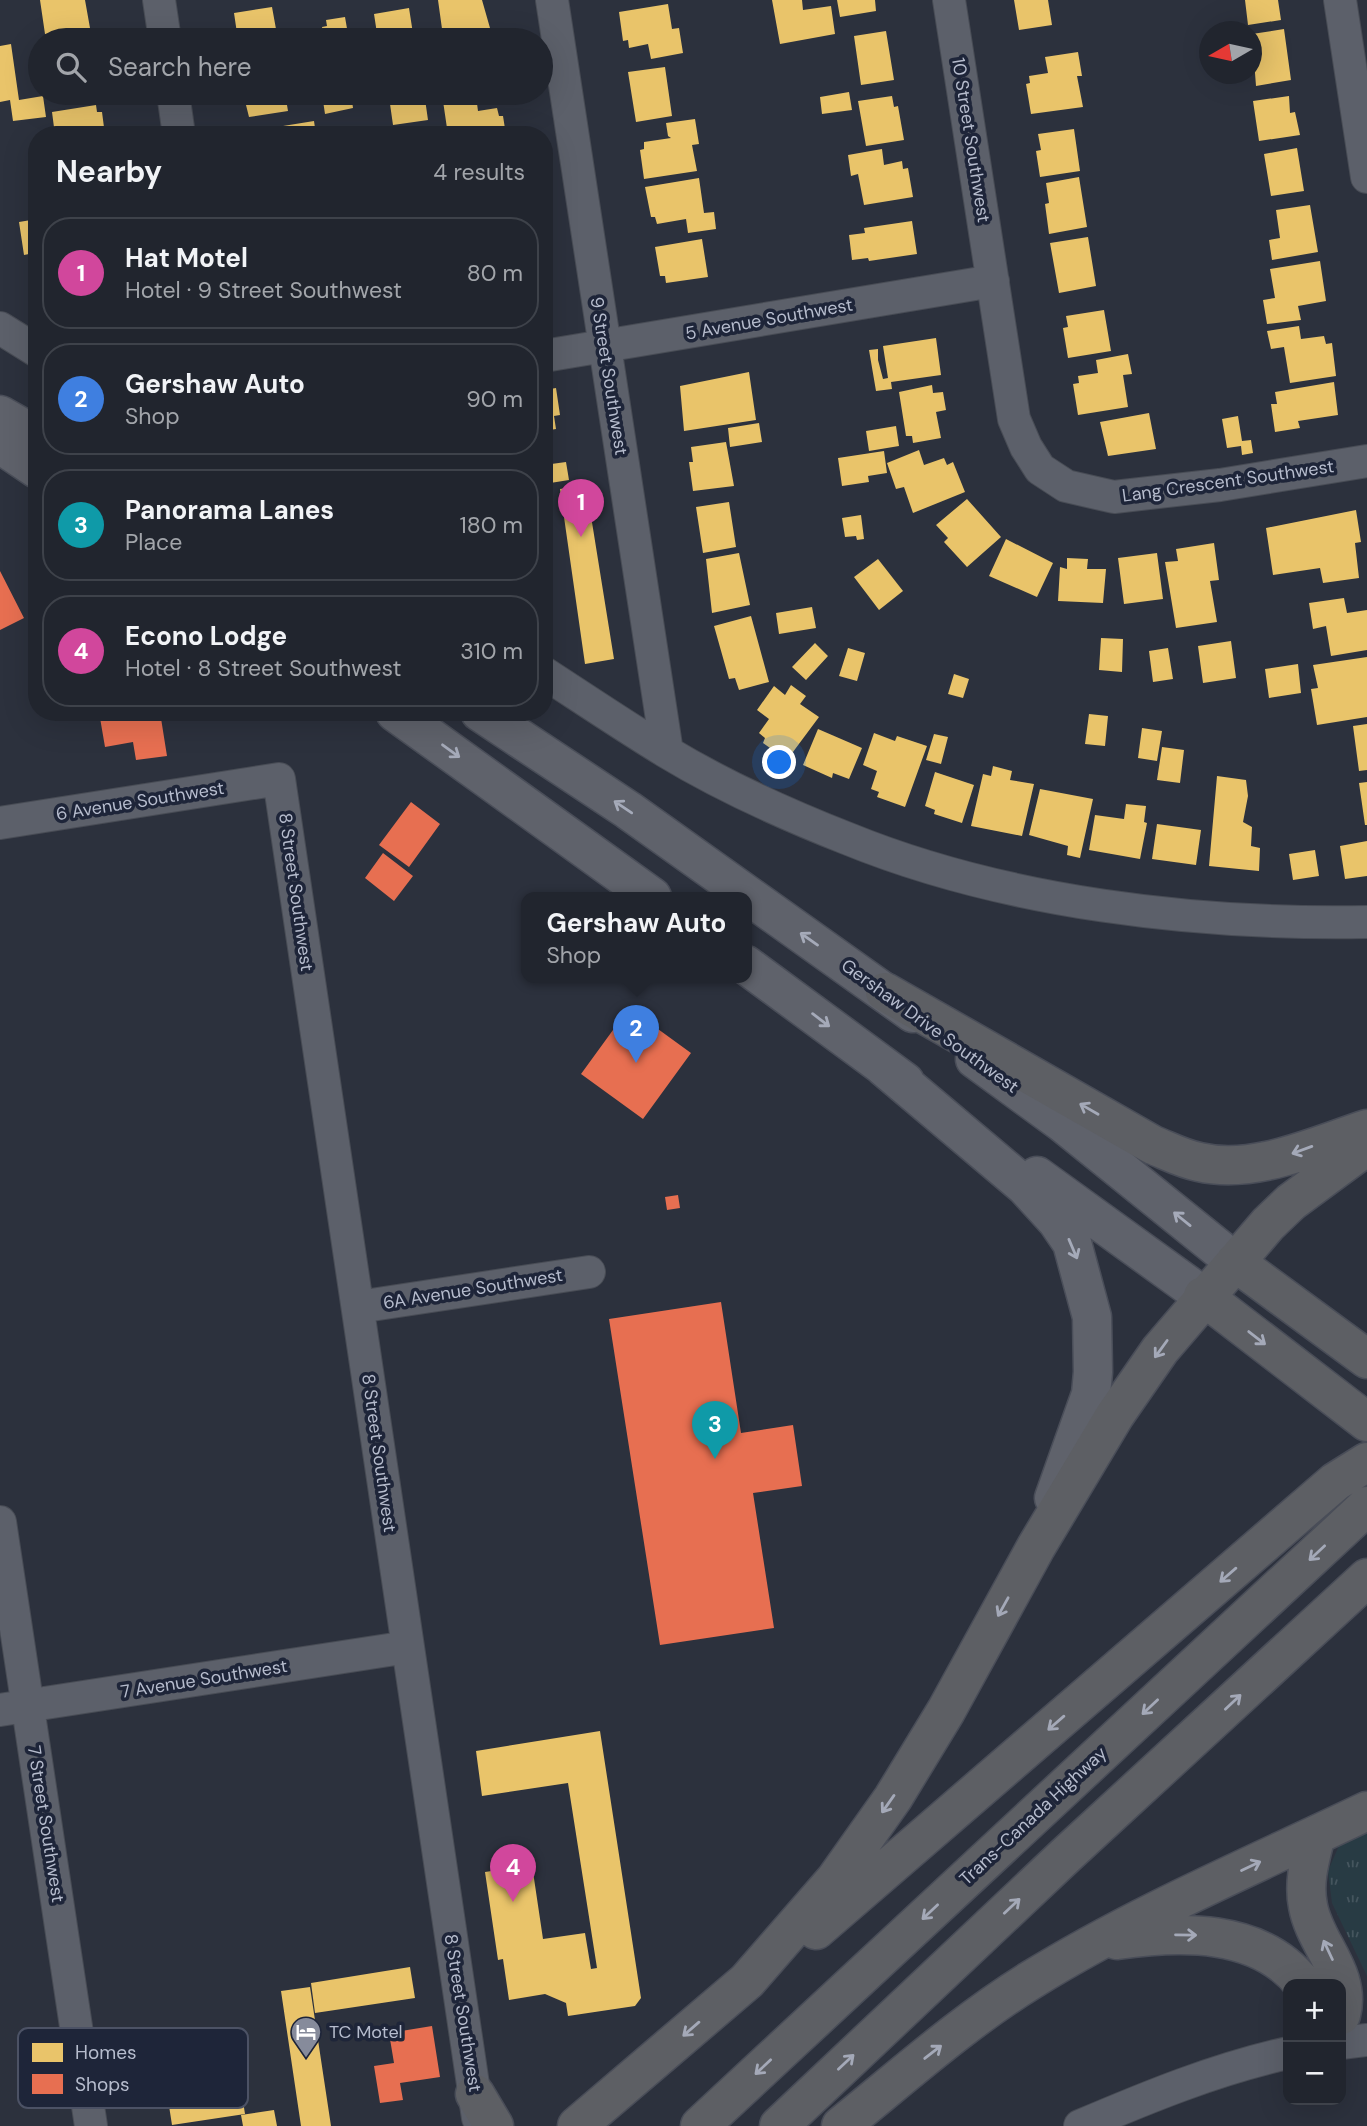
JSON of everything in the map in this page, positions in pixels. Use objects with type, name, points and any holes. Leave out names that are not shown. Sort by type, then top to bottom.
[{"type":"highway","points":[[885,992],[1153,1145],[1200,1163],[1241,1164],[1287,1156],[1367,1129]]},
{"type":"highway","points":[[577,2126],[747,1980],[835,1880],[893,1798],[946,1711],[1035,1547],[1115,1415],[1160,1350],[1203,1296],[1291,1202],[1367,1146]]},
{"type":"highway","name":"Gershaw Drive Southwest","points":[[1235,1262],[1367,1359]]},
{"type":"highway","points":[[1203,1296],[1367,1422]]},
{"type":"highway","points":[[747,1980],[785,1957],[1335,1482],[1367,1462]]},
{"type":"highway","name":"Trans-Canada Highway","points":[[699,2126],[1367,1506]]},
{"type":"highway","points":[[779,2126],[1065,1856],[1367,1578]]},
{"type":"highway","points":[[841,2126],[996,2005],[1094,1943],[1367,1811]]},
{"type":"highway","points":[[1316,1835],[1305,1883],[1308,1910],[1339,1979]]},
{"type":"highway","points":[[1094,1943],[1156,1934],[1196,1934],[1258,1949],[1276,1959],[1298,1979]]},
{"type":"highway","points":[[477,2110],[494,2126]]},
{"type":"main road","points":[[0,415],[28,431]]},
{"type":"main road","points":[[0,444],[28,463]]},
{"type":"main road","points":[[408,721],[645,892]]},
{"type":"main road","name":"Gershaw Drive Southwest","points":[[505,721],[744,892]]},
{"type":"main road","name":"Gershaw Drive Southwest","points":[[752,898],[1064,1124],[1235,1262]]},
{"type":"main road","points":[[752,969],[1203,1296]]},
{"type":"main road","points":[[884,1067],[1025,1186],[1057,1221],[1072,1243],[1079,1262],[1093,1328],[1091,1394],[1035,1547]]},
{"type":"street","points":[[159,0],[163,28]]},
{"type":"street","name":"9 Street Southwest","points":[[552,0],[667,752]]},
{"type":"street","name":"10 Street Southwest","points":[[949,0],[993,281]]},
{"type":"street","points":[[1340,0],[1367,177]]},
{"type":"street","points":[[175,105],[178,126]]},
{"type":"street","name":"5 Avenue Southwest","points":[[553,354],[993,281]]},
{"type":"street","name":"Lang Crescent Southwest","points":[[993,281],[1014,419],[1040,469],[1066,486],[1114,497],[1142,495],[1367,461]]},
{"type":"street","points":[[0,328],[28,345]]},
{"type":"street","points":[[553,680],[667,752],[847,839],[942,870],[1037,893],[1129,909],[1291,923],[1367,922]]},
{"type":"street","name":"6 Avenue Southwest","points":[[0,823],[279,779]]},
{"type":"street","name":"8 Street Southwest","points":[[279,779],[477,2110]]},
{"type":"street","name":"6A Avenue Southwest","points":[[358,1307],[589,1272]]},
{"type":"street","name":"7 Street Southwest","points":[[0,1522],[14,1708],[73,2028]]},
{"type":"street","name":"7 Avenue Southwest","points":[[14,1708],[408,1647]]},
{"type":"street","points":[[1346,2042],[1367,2040]]},
{"type":"street","points":[[1080,2126],[1159,2092],[1245,2063],[1283,2054]]},
{"type":"street","name":"7 Street Southwest","points":[[88,2108],[91,2126]]},
{"type":"green space","points":[[1367,1830],[1367,1976],[1332,1903],[1328,1871],[1341,1841]]},
{"type":"building: Homes","points":[[40,0],[85,0],[90,28],[44,28]]},
{"type":"building: Homes","points":[[438,0],[482,0],[490,28],[442,28]]},
{"type":"building: Homes","points":[[772,0],[802,0],[803,10],[831,6],[835,34],[780,44]]},
{"type":"building: Homes","points":[[837,0],[875,0],[876,11],[840,17]]},
{"type":"building: Homes","points":[[1014,0],[1048,0],[1052,25],[1019,30]]},
{"type":"building: Homes","points":[[1245,0],[1278,0],[1281,20],[1262,23],[1248,21]]},
{"type":"building: Homes","points":[[668,4],[672,29],[679,28],[683,53],[651,59],[648,44],[629,48],[628,40],[623,41],[619,12]]},
{"type":"building: Homes","points":[[272,7],[276,28],[236,28],[234,13]]},
{"type":"building: Homes","points":[[409,8],[412,28],[376,28],[374,14]]},
{"type":"building: Homes","points":[[345,17],[347,28],[322,28],[327,26],[326,20]]},
{"type":"building: Homes","points":[[1284,29],[1291,80],[1256,86],[1262,84],[1262,32]]},
{"type":"building: Homes","points":[[886,31],[894,80],[861,85],[854,36]]},
{"type":"building: Homes","points":[[11,44],[19,100],[28,98],[28,105],[44,105],[46,117],[13,121],[10,100],[0,102],[0,46]]},
{"type":"building: Homes","points":[[1078,52],[1082,76],[1077,76],[1083,107],[1031,114],[1026,84],[1030,83],[1029,76],[1048,73],[1045,57]]},
{"type":"building: Homes","points":[[665,67],[672,116],[636,122],[628,72]]},
{"type":"building: Homes","points":[[849,92],[852,110],[822,114],[820,97]]},
{"type":"building: Homes","points":[[892,96],[894,107],[898,106],[904,140],[866,146],[858,101]]},
{"type":"building: Homes","points":[[1289,96],[1290,113],[1295,112],[1300,135],[1259,141],[1253,101]]},
{"type":"building: Homes","points":[[96,105],[97,112],[102,112],[104,126],[54,126],[52,112]]},
{"type":"building: Homes","points":[[246,105],[287,105],[288,111],[249,117]]},
{"type":"building: Homes","points":[[324,105],[353,105],[353,108],[325,114]]},
{"type":"building: Homes","points":[[390,105],[426,105],[428,120],[393,125]]},
{"type":"building: Homes","points":[[444,105],[477,105],[478,111],[497,108],[499,116],[503,116],[505,126],[447,126]]},
{"type":"building: Homes","points":[[695,119],[699,144],[692,145],[697,171],[644,179],[640,150],[644,149],[644,142],[671,138],[668,136],[666,123]]},
{"type":"building: Homes","points":[[314,121],[315,126],[283,126]]},
{"type":"building: Homes","points":[[1074,129],[1080,171],[1040,177],[1036,151],[1041,150],[1038,134]]},
{"type":"building: Homes","points":[[1297,148],[1304,191],[1271,196],[1264,154]]},
{"type":"building: Homes","points":[[882,149],[884,165],[902,161],[903,169],[908,168],[913,197],[864,205],[858,174],[851,176],[848,155]]},
{"type":"building: Homes","points":[[1079,177],[1087,227],[1049,234],[1045,204],[1049,203],[1046,183]]},
{"type":"building: Homes","points":[[699,178],[704,213],[714,212],[716,229],[688,233],[686,219],[657,224],[655,217],[651,217],[645,187]]},
{"type":"building: Homes","points":[[1310,205],[1318,252],[1272,260],[1269,240],[1280,238],[1276,210]]},
{"type":"building: Homes","points":[[28,220],[28,254],[24,255],[19,222]]},
{"type":"building: Homes","points":[[912,221],[917,254],[869,261],[868,258],[852,260],[849,235],[865,233],[864,228]]},
{"type":"building: Homes","points":[[1088,237],[1096,286],[1059,293],[1050,243]]},
{"type":"building: Homes","points":[[702,239],[708,277],[666,283],[665,276],[660,276],[655,247]]},
{"type":"building: Homes","points":[[1320,261],[1326,301],[1298,306],[1301,320],[1267,324],[1263,300],[1275,298],[1270,269]]},
{"type":"building: Homes","points":[[1104,310],[1111,351],[1068,358],[1063,328],[1068,327],[1066,316]]},
{"type":"building: Homes","points":[[1299,326],[1301,339],[1324,336],[1326,344],[1332,343],[1336,376],[1290,383],[1284,347],[1271,349],[1267,331]]},
{"type":"building: Homes","points":[[936,338],[941,375],[891,382],[892,389],[876,391],[869,350],[878,349],[883,379],[888,378],[883,346]]},
{"type":"building: Homes","points":[[1128,354],[1132,374],[1123,375],[1128,407],[1078,415],[1073,384],[1079,383],[1078,376],[1098,373],[1096,360]]},
{"type":"building: Homes","points":[[749,372],[756,420],[684,431],[680,386]]},
{"type":"building: Homes","points":[[1334,382],[1338,415],[1298,421],[1300,428],[1275,432],[1271,404],[1277,404],[1275,392]]},
{"type":"building: Homes","points":[[932,385],[933,393],[943,392],[946,410],[936,412],[941,438],[913,443],[912,436],[906,436],[899,392]]},
{"type":"building: Homes","points":[[553,388],[556,388],[560,415],[554,416],[556,429],[553,430]]},
{"type":"building: Homes","points":[[1149,413],[1156,449],[1108,456],[1100,422]]},
{"type":"building: Homes","points":[[1238,416],[1242,441],[1251,440],[1253,453],[1242,455],[1241,446],[1227,448],[1222,419]]},
{"type":"building: Homes","points":[[759,423],[762,442],[730,447],[728,428]]},
{"type":"building: Homes","points":[[896,426],[899,446],[869,451],[866,431]]},
{"type":"building: Homes","points":[[726,442],[734,486],[693,491],[689,462],[693,462],[691,447]]},
{"type":"building: Homes","points":[[919,450],[924,465],[944,458],[947,465],[953,462],[965,492],[913,513],[904,487],[896,489],[887,463]]},
{"type":"building: Homes","points":[[884,451],[887,473],[868,476],[869,482],[842,486],[838,458]]},
{"type":"building: Homes","points":[[566,462],[569,480],[553,483],[553,464]]},
{"type":"building: Homes","points":[[586,485],[614,659],[585,664],[560,489]]},
{"type":"building: Homes","points":[[967,499],[1001,537],[967,567],[944,542],[948,538],[936,525]]},
{"type":"building: Homes","points":[[729,502],[736,547],[703,553],[696,507]]},
{"type":"building: Homes","points":[[1356,510],[1361,542],[1355,543],[1359,578],[1323,583],[1320,568],[1273,575],[1266,528]]},
{"type":"building: Homes","points":[[861,515],[864,539],[857,540],[856,536],[845,537],[842,518]]},
{"type":"building: Homes","points":[[1006,539],[1053,563],[1037,597],[989,576]]},
{"type":"building: Homes","points":[[1214,543],[1219,580],[1210,581],[1217,622],[1176,628],[1165,562],[1178,561],[1176,549]]},
{"type":"building: Homes","points":[[739,553],[750,605],[712,613],[706,559]]},
{"type":"building: Homes","points":[[1157,553],[1163,599],[1124,604],[1118,558]]},
{"type":"building: Homes","points":[[1067,558],[1088,559],[1087,569],[1106,569],[1103,603],[1058,601],[1060,567],[1067,569]]},
{"type":"building: Homes","points":[[878,559],[903,591],[879,610],[854,577]]},
{"type":"building: Homes","points":[[1344,598],[1347,613],[1367,610],[1367,650],[1331,656],[1326,626],[1313,629],[1309,603]]},
{"type":"building: Homes","points":[[812,607],[816,628],[779,634],[776,613]]},
{"type":"building: Homes","points":[[751,616],[769,682],[739,690],[735,678],[729,679],[714,626]]},
{"type":"building: Homes","points":[[1101,638],[1123,639],[1122,672],[1099,670]]},
{"type":"building: Homes","points":[[1231,641],[1236,678],[1203,683],[1198,646]]},
{"type":"building: Homes","points":[[815,643],[828,656],[806,680],[792,667]]},
{"type":"building: Homes","points":[[848,648],[865,653],[857,681],[839,676]]},
{"type":"building: Homes","points":[[1168,648],[1173,679],[1153,682],[1149,651]]},
{"type":"building: Homes","points":[[1367,657],[1367,717],[1317,725],[1311,689],[1318,688],[1313,665]]},
{"type":"building: Homes","points":[[1298,664],[1301,693],[1269,698],[1265,669]]},
{"type":"building: Homes","points":[[954,674],[969,679],[963,698],[948,694]]},
{"type":"building: Homes","points":[[791,685],[806,696],[800,704],[819,717],[787,760],[763,743],[765,738],[759,733],[769,719],[757,710],[774,686],[785,695]]},
{"type":"building: Homes","points":[[1089,714],[1108,716],[1105,746],[1085,744]]},
{"type":"building: Homes","points":[[1367,724],[1367,770],[1359,771],[1353,726]]},
{"type":"building: Homes","points":[[1142,728],[1162,731],[1157,761],[1138,758]]},
{"type":"building: Homes","points":[[818,729],[862,748],[849,779],[833,773],[832,778],[803,765]]},
{"type":"building: Homes","points":[[874,733],[895,741],[897,736],[927,746],[905,807],[877,797],[879,792],[871,789],[877,771],[863,765]]},
{"type":"building: Homes","points":[[934,734],[948,737],[941,764],[926,760]]},
{"type":"building: Homes","points":[[1162,747],[1184,750],[1180,783],[1157,780]]},
{"type":"building: Homes","points":[[993,766],[1012,771],[1010,780],[1034,784],[1022,836],[971,826],[983,774],[991,776]]},
{"type":"building: Homes","points":[[935,772],[974,785],[962,823],[934,814],[935,810],[925,806]]},
{"type":"building: Homes","points":[[1217,776],[1246,780],[1248,796],[1243,822],[1252,827],[1251,846],[1260,848],[1259,871],[1209,866]]},
{"type":"building: Homes","points":[[1367,782],[1367,825],[1365,825],[1359,783]]},
{"type":"building: Homes","points":[[1040,789],[1093,799],[1080,858],[1067,855],[1068,846],[1029,835]]},
{"type":"building: Homes","points":[[1126,804],[1146,806],[1144,822],[1147,823],[1140,859],[1089,850],[1095,815],[1124,819]]},
{"type":"building: Homes","points":[[1157,824],[1201,830],[1196,865],[1152,859]]},
{"type":"building: Homes","points":[[1367,841],[1367,876],[1345,879],[1340,846]]},
{"type":"building: Homes","points":[[1315,850],[1319,876],[1293,880],[1289,854]]},
{"type":"building: Homes","points":[[600,1731],[641,1998],[635,2006],[568,2016],[566,2003],[545,1994],[509,2000],[503,1959],[498,1960],[485,1872],[532,1865],[543,1939],[585,1933],[591,1969],[597,1968],[568,1783],[482,1796],[476,1751]]},
{"type":"building: Homes","name":"TC Motel","points":[[410,1967],[415,1998],[315,2013],[311,1983]]},
{"type":"building: Homes","name":"TC Motel","points":[[310,1987],[331,2126],[301,2126],[281,1991]]},
{"type":"building: Homes","points":[[169,2108],[244,2108],[245,2114],[172,2125]]},
{"type":"building: Homes","points":[[274,2110],[277,2126],[243,2126],[241,2115]]},
{"type":"building: Shops","points":[[0,571],[24,618],[0,630]]},
{"type":"building: Shops","points":[[101,721],[161,721],[167,756],[136,760],[133,742],[105,747]]},
{"type":"building: Shops","points":[[411,802],[440,824],[409,867],[379,845]]},
{"type":"building: Shops","points":[[383,853],[413,876],[394,901],[365,878]]},
{"type":"building: Shops","points":[[629,1008],[691,1053],[643,1119],[581,1074]]},
{"type":"building: Shops","points":[[678,1195],[680,1208],[667,1210],[665,1197]]},
{"type":"building: Shops","points":[[721,1302],[741,1433],[793,1425],[802,1486],[753,1493],[774,1628],[660,1645],[609,1319]]},
{"type":"building: Shops","points":[[432,2026],[440,2077],[400,2083],[403,2100],[380,2103],[374,2066],[394,2063],[389,2033]]},
{"type":"place","name":"Hat Motel","points":[[581,537]]},
{"type":"place","name":"Gershaw Auto","points":[[636,1063]]},
{"type":"place","name":"Panorama Lanes","points":[[715,1459]]},
{"type":"place","name":"Econo Lodge","points":[[513,1902]]},
{"type":"place","name":"TC Motel","points":[[306,2059]]}]
